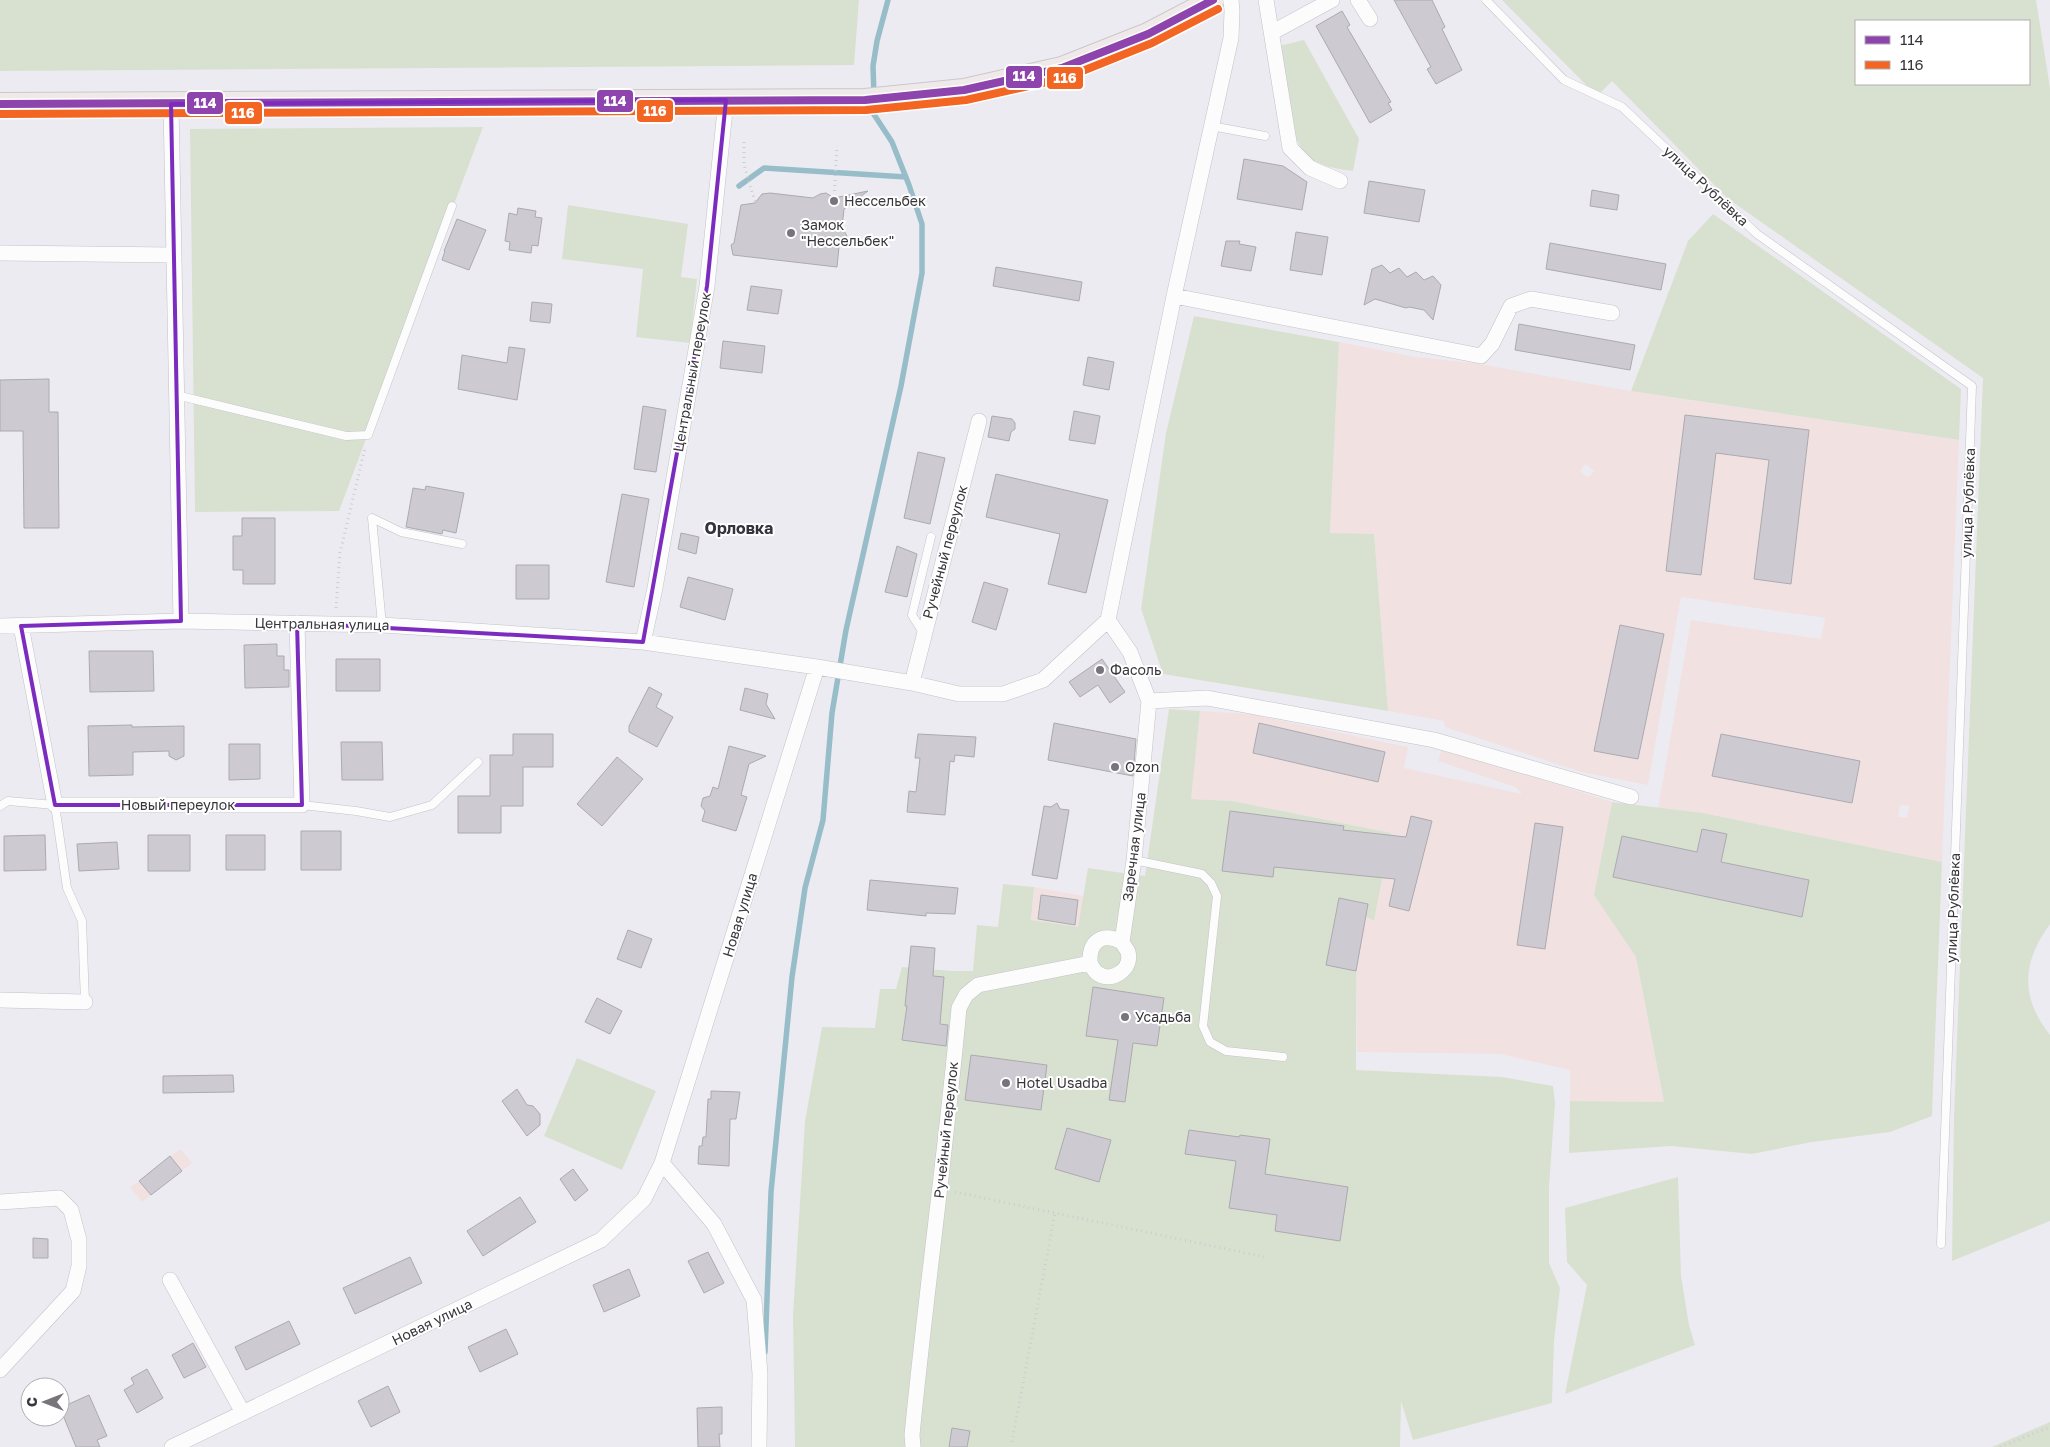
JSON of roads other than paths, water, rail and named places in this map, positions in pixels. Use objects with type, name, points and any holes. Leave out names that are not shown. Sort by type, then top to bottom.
[{"type":"main road","points":[[0,104],[865,100],[964,90],[1062,68],[1148,34],[1213,0]]},
{"type":"street","points":[[817,667],[912,683],[959,694],[1003,694],[1043,680],[1108,620],[1174,296],[1231,38],[1231,0]]},
{"type":"street","points":[[1266,0],[1273,32],[1290,148],[1310,168],[1340,181]]},
{"type":"street","points":[[1273,32],[1332,0]]},
{"type":"street","points":[[1358,0],[1370,19]]},
{"type":"street","name":"Центральный переулок","points":[[643,642],[657,578],[707,286],[726,100]]},
{"type":"street","points":[[171,104],[181,621]]},
{"type":"street","points":[[0,253],[173,255]]},
{"type":"street","points":[[1174,296],[1481,356],[1492,344],[1511,306],[1531,299],[1612,313]]},
{"type":"street","name":"Ручейный переулок","points":[[912,683],[979,420]]},
{"type":"street","name":"Заречная улица","points":[[1090,963],[1097,973],[1108,977],[1120,974],[1127,964],[1128,952],[1122,942],[1134,860],[1149,701],[1130,652],[1108,620]]},
{"type":"street","name":"Центральная улица","points":[[0,626],[181,621],[382,625],[643,642],[817,667]]},
{"type":"street","points":[[297,623],[302,805]]},
{"type":"street","points":[[22,626],[55,805]]},
{"type":"street","name":"Новая улица","points":[[172,1447],[600,1240],[644,1199],[662,1163],[817,667]]},
{"type":"street","points":[[1149,701],[1207,698],[1434,740],[1631,797]]},
{"type":"street","name":"Новый переулок","points":[[55,805],[302,805]]},
{"type":"street","points":[[1090,963],[1089,953],[1094,944],[1102,938],[1113,937],[1122,942]]},
{"type":"street","name":"Ручейный переулок","points":[[913,1447],[912,1435],[922,1338],[959,1008],[966,994],[978,985],[1090,963]]},
{"type":"street","points":[[0,1000],[85,1002]]},
{"type":"street","points":[[662,1163],[714,1224],[754,1300],[760,1374],[759,1447]]},
{"type":"street","points":[[0,1202],[59,1198],[71,1210],[79,1240],[79,1266],[73,1291],[0,1370]]},
{"type":"street","points":[[170,1280],[243,1413]]},
{"type":"lane","name":"улица Рублёвка","points":[[1486,0],[1564,80],[1622,107],[1757,234],[1972,386],[1941,1244]]},
{"type":"lane","points":[[1212,126],[1265,136]]},
{"type":"lane","points":[[176,394],[346,436],[368,436],[452,206]]},
{"type":"lane","points":[[382,625],[372,518],[401,532],[462,544]]},
{"type":"lane","points":[[924,634],[912,615],[931,537]]},
{"type":"lane","points":[[302,805],[390,817],[432,805],[478,762]]},
{"type":"lane","points":[[0,806],[8,801],[55,805],[67,888],[82,921],[85,1002]]},
{"type":"lane","points":[[1134,860],[1202,874],[1212,883],[1217,896],[1203,1026],[1210,1042],[1226,1050],[1284,1057]]},
{"type":"waterway","points":[[874,95],[873,66],[877,41],[888,0]]},
{"type":"waterway","points":[[765,1352],[771,1192],[792,977],[805,888],[823,820],[832,713],[846,630],[901,386],[922,273],[922,224],[892,142],[873,113],[874,104]]},
{"type":"waterway","points":[[739,186],[764,168],[906,177]]},
{"type":"place","name":"Нессельбек","points":[[834,201]]},
{"type":"place","name":"Замок \"Нессельбек\"","points":[[791,233]]},
{"type":"place","name":"Фасоль","points":[[1100,670]]},
{"type":"place","name":"Ozon","points":[[1115,767]]},
{"type":"place","name":"Усадьба","points":[[1125,1017]]},
{"type":"place","name":"Hotel Usadba","points":[[1006,1083]]},
{"type":"district","name":"Орловка","points":[[739,528]]}]
